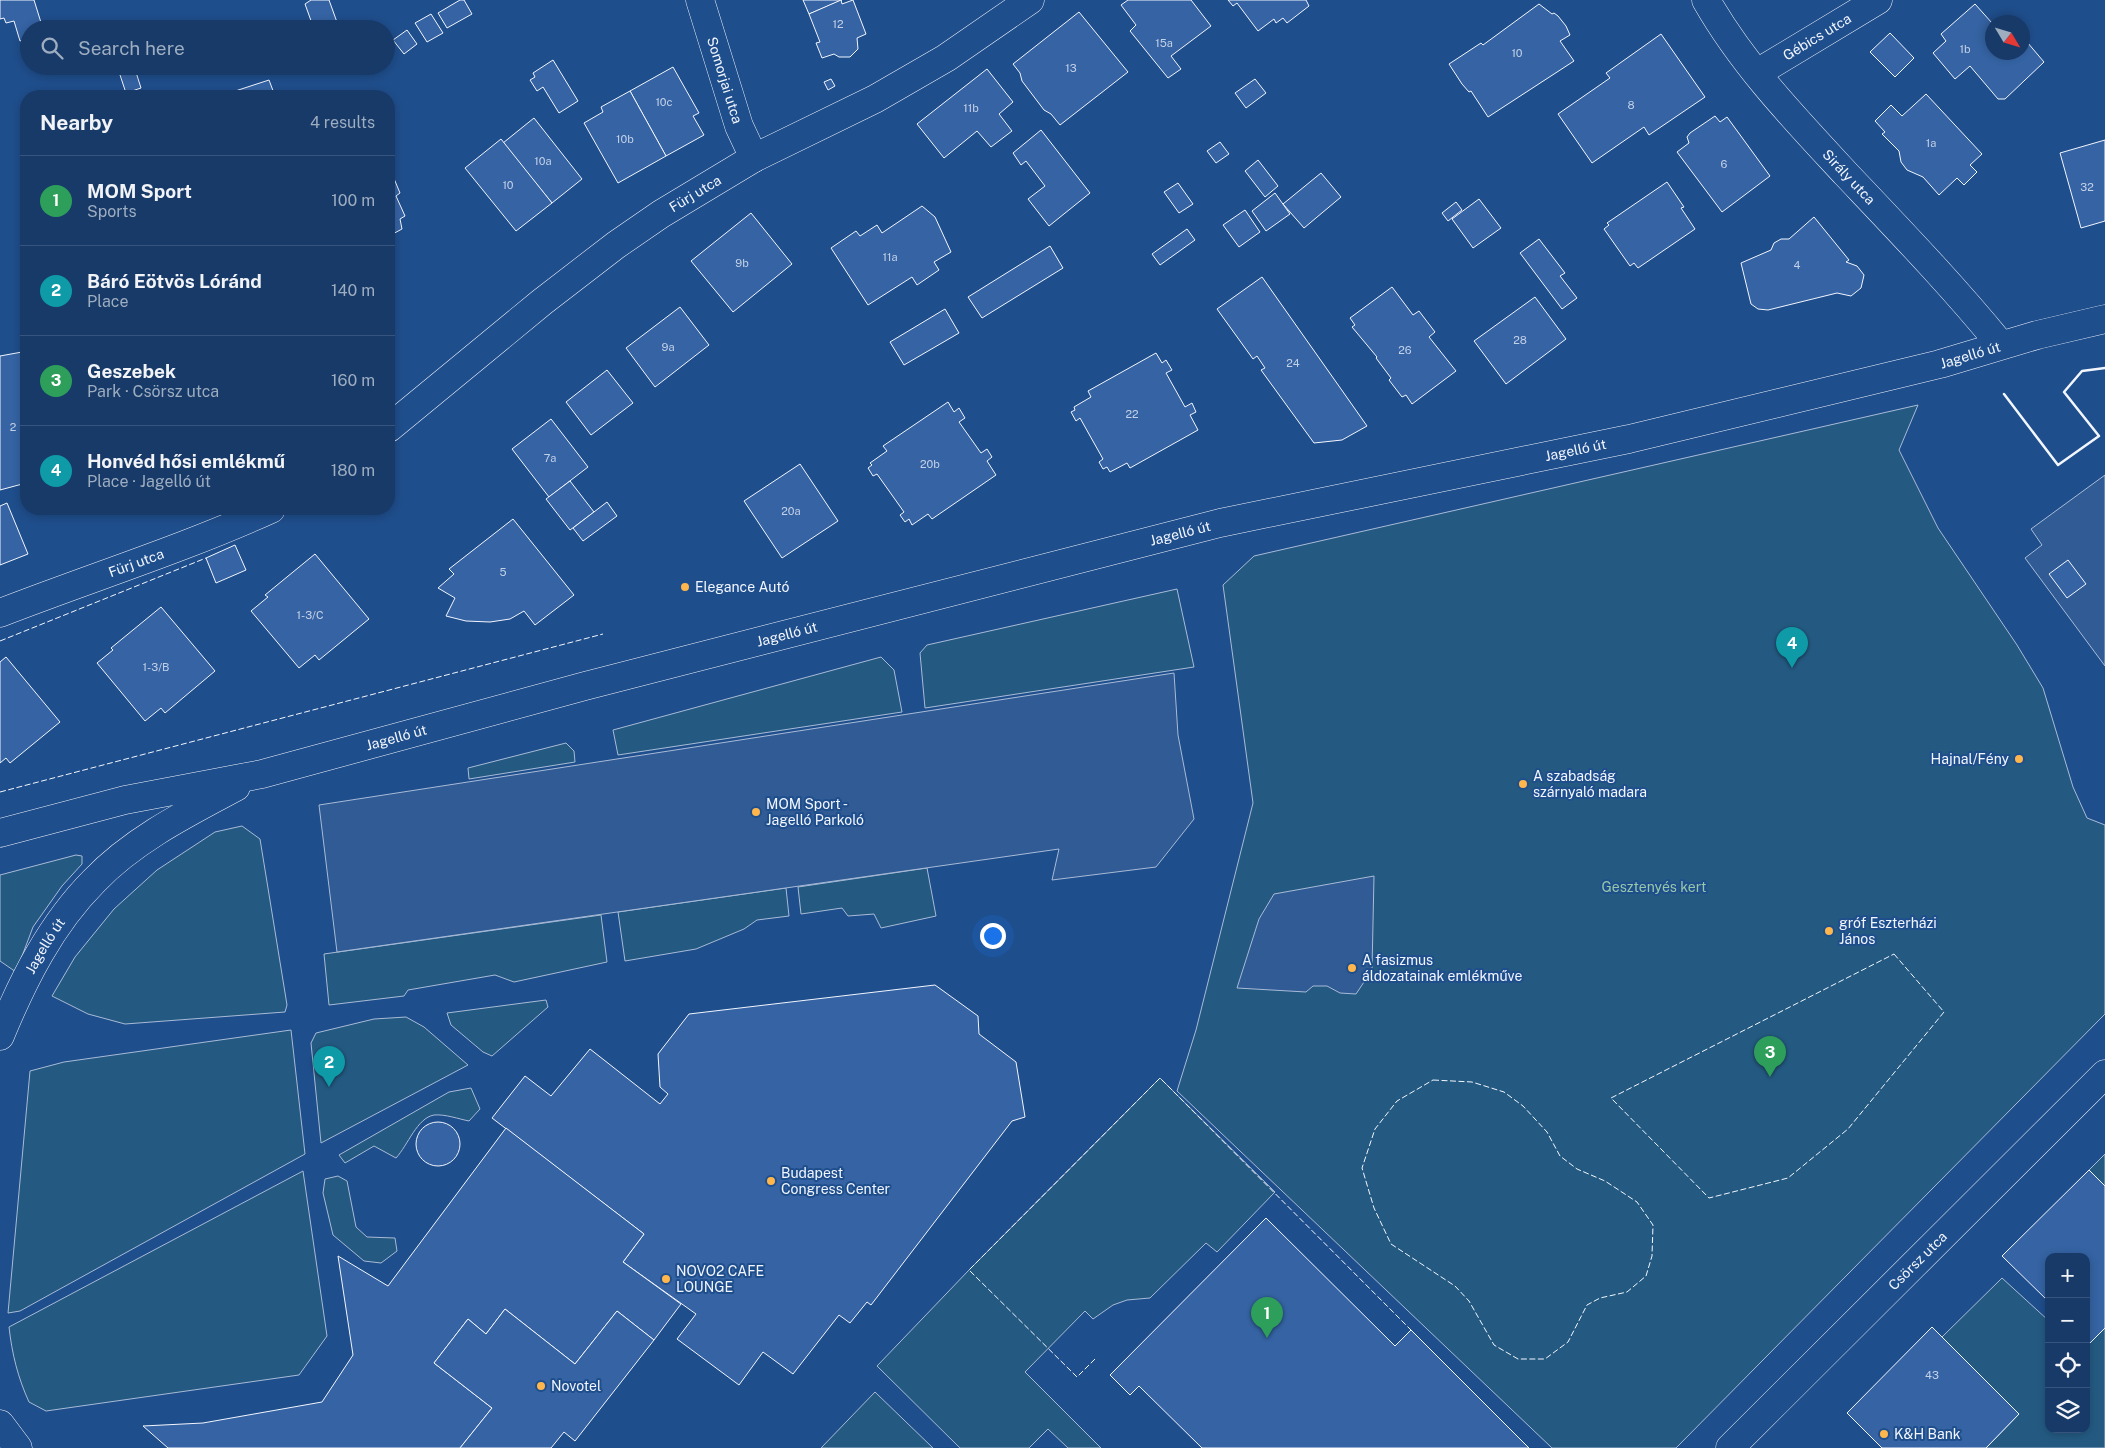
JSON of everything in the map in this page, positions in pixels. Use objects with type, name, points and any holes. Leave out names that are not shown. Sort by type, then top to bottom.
[{"type":"street","name":"Somorjai utca","points":[[700,0],[740,126],[754,158]]},
{"type":"street","name":"Fürj utca","points":[[395,423],[616,244],[661,214],[754,158],[875,99],[946,58],[1030,0]]},
{"type":"street","name":"Sirály utca","points":[[1706,0],[1725,32],[1800,125],[1942,275],[2001,345]]},
{"type":"street","name":"Gébics utca","points":[[1757,73],[1878,0]]},
{"type":"street","name":"Jagelló út","points":[[0,832],[125,800],[262,774],[585,686],[1220,523],[1629,439],[1940,364],[2001,345],[2105,319]]},
{"type":"street","name":"Fürj utca","points":[[0,613],[59,590],[163,554],[257,515]]},
{"type":"street","name":"Jagelló út","points":[[0,1036],[19,989],[48,941],[94,881],[122,856],[180,817],[262,774]]},
{"type":"street","name":"Csörsz utca","points":[[1730,1448],[2105,1074]]},
{"type":"street","points":[[0,1424],[18,1448]]},
{"type":"green space","name":"Gesztenyés kert","points":[[1918,405],[1899,450],[1938,528],[2017,645],[2043,688],[2073,787],[2087,818],[2105,825],[2105,1014],[1676,1448],[1552,1448],[1177,1091],[1196,1030],[1253,803],[1223,585],[1254,556]]},
{"type":"green space","points":[[1177,589],[1194,667],[925,708],[920,653],[927,645]]},
{"type":"green space","points":[[881,657],[894,670],[902,712],[618,755],[613,730]]},
{"type":"green space","points":[[566,743],[574,751],[575,762],[469,779],[468,768]]},
{"type":"green space","points":[[242,826],[260,839],[287,1005],[285,1012],[125,1024],[88,1014],[52,996],[75,957],[114,909],[157,870],[215,832]]},
{"type":"green space","points":[[76,855],[82,856],[82,864],[62,886],[33,927],[16,972],[0,961],[0,875]]},
{"type":"green space","points":[[927,868],[936,916],[881,928],[874,914],[848,916],[842,908],[801,914],[798,887]]},
{"type":"green space","points":[[786,888],[789,916],[757,920],[744,929],[696,949],[625,961],[618,912]]},
{"type":"green space","points":[[601,915],[607,962],[514,982],[495,975],[408,990],[404,996],[329,1005],[324,954]]},
{"type":"green space","points":[[546,1000],[548,1007],[492,1056],[483,1052],[451,1025],[447,1013]]},
{"type":"green space","points":[[406,1017],[424,1027],[468,1065],[321,1143],[311,1043],[316,1033],[374,1019]]},
{"type":"green space","points":[[291,1030],[305,1154],[20,1311],[8,1313],[30,1071],[64,1062]]},
{"type":"green space","points":[[1160,1078],[1275,1192],[1217,1252],[1206,1243],[1150,1298],[1127,1300],[1113,1305],[1093,1319],[1085,1311],[1025,1372],[1101,1448],[1068,1448],[1048,1429],[1029,1448],[960,1448],[877,1366],[969,1270]]},
{"type":"green space","points":[[471,1088],[480,1109],[469,1121],[443,1115],[428,1117],[418,1126],[396,1158],[374,1146],[345,1163],[339,1155],[449,1092]]},
{"type":"green space","points":[[2105,1154],[2105,1186],[2089,1170]]},
{"type":"green space","points":[[303,1171],[327,1336],[299,1375],[46,1411],[29,1402],[16,1366],[9,1327]]},
{"type":"green space","points":[[338,1176],[347,1181],[356,1227],[367,1237],[395,1238],[397,1251],[381,1263],[364,1261],[333,1235],[323,1193],[325,1179]]},
{"type":"green space","points":[[2002,1278],[2045,1317],[2045,1433],[2090,1433],[2090,1343],[2105,1328],[2105,1448],[1986,1448],[2019,1414],[1942,1337]]},
{"type":"green space","points":[[875,1392],[933,1448],[821,1448]]},
{"type":"shaded area","points":[[2105,475],[2105,666],[2025,558],[2042,545],[2031,529]]},
{"type":"shaded area","name":"MOM Sport - Jagelló Parkoló","points":[[1174,673],[1178,735],[1194,819],[1156,867],[1052,880],[1059,849],[337,952],[319,805]]},
{"type":"shaded area","points":[[1374,876],[1372,970],[1356,994],[1340,993],[1327,986],[1313,986],[1306,992],[1237,988],[1259,919],[1274,894]]},
{"type":"building","points":[[0,0],[34,0],[40,20],[20,20],[20,41],[14,21],[6,23],[4,18],[0,19]]},
{"type":"building","points":[[311,0],[329,0],[336,20],[311,20],[305,4]]},
{"type":"building","points":[[460,0],[464,0],[472,14],[447,28],[438,13]]},
{"type":"building","points":[[803,0],[842,0],[809,14]]},
{"type":"building","points":[[841,0],[842,4],[853,0],[866,34],[857,38],[858,49],[850,57],[839,57],[834,54],[822,58],[816,43],[820,42],[809,14]]},
{"type":"building","points":[[1128,0],[1191,0],[1211,26],[1171,56],[1181,69],[1168,78],[1130,31],[1136,25],[1121,5]]},
{"type":"building","points":[[1228,0],[1306,0],[1309,6],[1287,23],[1283,18],[1276,23],[1274,19],[1258,31],[1237,3],[1233,6]]},
{"type":"building","points":[[1539,4],[1552,14],[1554,13],[1558,16],[1566,26],[1570,35],[1560,41],[1574,61],[1488,117],[1471,91],[1469,92],[1462,84],[1449,64],[1481,43],[1483,45]]},
{"type":"building","points":[[1975,4],[1985,15],[1985,60],[2030,60],[2030,46],[2044,62],[2005,99],[1998,99],[1970,66],[1955,79],[1933,53],[1946,41],[1941,34]]},
{"type":"building","points":[[1079,12],[1128,72],[1060,125],[1051,114],[1044,110],[1022,81],[1020,73],[1013,64]]},
{"type":"building","points":[[431,14],[443,33],[427,42],[415,23]]},
{"type":"building","points":[[407,30],[417,44],[404,54],[395,43],[395,39]]},
{"type":"building","points":[[1890,33],[1914,58],[1895,77],[1870,52]]},
{"type":"building","points":[[1661,34],[1705,97],[1649,135],[1644,127],[1592,163],[1558,114],[1610,78],[1606,73]]},
{"type":"building","points":[[553,60],[578,101],[559,113],[543,87],[537,91],[530,80],[535,77],[533,73]]},
{"type":"building","points":[[673,67],[699,113],[693,116],[704,135],[666,156],[630,91]]},
{"type":"building","points":[[987,69],[1013,102],[999,114],[1012,131],[991,147],[977,131],[944,158],[917,124]]},
{"type":"building","points":[[120,75],[137,75],[141,88],[125,90]]},
{"type":"building","points":[[831,79],[835,86],[828,90],[824,82]]},
{"type":"building","points":[[1255,79],[1266,93],[1246,108],[1235,93]]},
{"type":"building","points":[[269,80],[273,90],[238,90]]},
{"type":"building","points":[[630,91],[666,156],[618,183],[584,123],[603,112],[601,107]]},
{"type":"building","points":[[1926,94],[1982,154],[1970,165],[1977,172],[1964,185],[1957,178],[1939,195],[1923,177],[1907,170],[1901,162],[1899,151],[1882,134],[1885,132],[1875,121],[1891,105],[1902,116]]},
{"type":"building","points":[[1715,116],[1720,122],[1727,117],[1770,176],[1722,212],[1677,152],[1689,143],[1687,137],[1690,133]]},
{"type":"building","points":[[534,118],[582,179],[552,203],[503,143]]},
{"type":"building","points":[[1041,130],[1090,193],[1049,226],[1028,199],[1045,186],[1026,161],[1021,165],[1013,153]]},
{"type":"building","points":[[501,139],[552,203],[516,231],[465,168]]},
{"type":"building","points":[[2105,140],[2105,221],[2081,228],[2060,153]]},
{"type":"building","points":[[1220,142],[1229,154],[1216,163],[1207,151]]},
{"type":"building","points":[[1258,160],[1278,186],[1265,197],[1245,171]]},
{"type":"building","points":[[1321,173],[1341,197],[1304,228],[1283,204]]},
{"type":"building","points":[[395,181],[400,193],[396,196],[405,216],[400,219],[402,229],[395,233]]},
{"type":"building","points":[[1667,182],[1684,207],[1681,208],[1695,229],[1638,268],[1634,263],[1630,266],[1604,229],[1609,225],[1607,223]]},
{"type":"building","points":[[1178,183],[1193,204],[1179,213],[1164,192]]},
{"type":"building","points":[[1275,193],[1290,214],[1266,231],[1252,211]]},
{"type":"building","points":[[1479,199],[1501,228],[1473,248],[1452,219]]},
{"type":"building","points":[[1456,202],[1462,210],[1448,221],[1442,213]]},
{"type":"building","points":[[922,206],[935,217],[951,252],[934,262],[939,270],[917,285],[912,277],[868,305],[831,248],[856,231],[860,236],[877,225],[882,233]]},
{"type":"building","points":[[1245,210],[1260,232],[1239,247],[1223,225]]},
{"type":"building","points":[[751,213],[792,264],[733,312],[691,261]]},
{"type":"building","points":[[1814,217],[1849,260],[1846,262],[1857,266],[1864,275],[1861,288],[1851,296],[1837,293],[1768,310],[1758,309],[1751,304],[1741,263],[1771,250],[1774,243],[1781,239],[1789,239]]},
{"type":"building","points":[[1187,229],[1195,240],[1160,265],[1152,254]]},
{"type":"building","points":[[1539,239],[1565,273],[1560,276],[1577,298],[1562,309],[1520,253]]},
{"type":"building","points":[[1050,246],[1063,268],[982,318],[968,297]]},
{"type":"building","points":[[1262,277],[1367,426],[1342,440],[1314,443],[1261,370],[1265,368],[1257,356],[1253,359],[1217,309]]},
{"type":"building","points":[[1392,287],[1413,315],[1419,311],[1435,332],[1429,337],[1456,371],[1412,404],[1406,395],[1402,397],[1389,380],[1391,378],[1377,357],[1352,327],[1355,325],[1350,318]]},
{"type":"building","points":[[1535,297],[1566,339],[1506,384],[1474,341]]},
{"type":"building","points":[[680,307],[709,345],[655,387],[626,348]]},
{"type":"building","points":[[945,309],[959,333],[904,365],[890,342]]},
{"type":"building","points":[[20,352],[20,485],[0,490],[0,356]]},
{"type":"building","points":[[1156,353],[1162,363],[1166,360],[1172,370],[1166,373],[1185,407],[1192,403],[1196,412],[1190,415],[1198,430],[1130,468],[1127,463],[1110,472],[1107,467],[1103,469],[1099,462],[1103,459],[1080,418],[1076,421],[1071,412],[1075,410],[1074,407],[1091,397],[1088,391]]},
{"type":"building","points":[[607,370],[633,403],[591,435],[566,402]]},
{"type":"building","points":[[948,402],[954,412],[959,408],[965,418],[959,422],[981,453],[987,449],[992,457],[987,461],[996,475],[932,519],[928,514],[912,525],[909,519],[905,522],[900,515],[904,512],[877,474],[873,476],[868,468],[872,465],[870,463],[887,451],[883,446]]},
{"type":"building","points":[[551,419],[588,467],[549,497],[512,449]]},
{"type":"building","points":[[800,464],[838,521],[782,558],[744,501]]},
{"type":"building","points":[[570,481],[594,512],[570,530],[546,499]]},
{"type":"building","points":[[607,502],[617,516],[583,541],[573,528]]},
{"type":"building","points":[[7,503],[28,554],[0,565],[0,506]]},
{"type":"building","points":[[513,519],[574,595],[535,625],[524,611],[510,619],[490,622],[466,621],[446,616],[455,598],[438,588],[454,574],[449,569]]},
{"type":"building","points":[[235,545],[246,570],[216,583],[206,558]]},
{"type":"building","points":[[315,554],[369,619],[319,660],[315,655],[299,668],[251,611],[268,597],[265,595]]},
{"type":"building","points":[[2068,560],[2086,584],[2067,598],[2049,574]]},
{"type":"building","points":[[161,607],[215,671],[165,713],[161,708],[145,721],[97,663],[113,650],[111,648]]},
{"type":"building","points":[[6,657],[60,722],[10,763],[6,758],[0,763],[0,662]]},
{"type":"building","name":"Budapest Congress Center","points":[[935,985],[978,1016],[979,1034],[1016,1062],[1025,1117],[1012,1121],[871,1305],[867,1302],[850,1323],[839,1315],[793,1374],[763,1352],[739,1385],[677,1339],[696,1314],[623,1262],[644,1234],[492,1118],[525,1076],[551,1096],[590,1049],[660,1104],[668,1094],[660,1087],[658,1054],[689,1014]]},
{"type":"building","points":[[442,1122],[454,1128],[459,1136],[459,1152],[454,1160],[446,1165],[434,1166],[422,1160],[417,1152],[416,1140],[422,1128],[430,1123]]},
{"type":"building","points":[[506,1128],[644,1234],[623,1262],[681,1304],[654,1340],[617,1311],[575,1364],[505,1309],[486,1334],[468,1319],[434,1363],[492,1408],[460,1448],[168,1448],[143,1426],[203,1423],[322,1402],[353,1355],[338,1256],[388,1286]]},
{"type":"building","points":[[2089,1170],[2105,1186],[2105,1328],[2090,1343],[2090,1253],[2045,1253],[2045,1298],[2002,1256]]},
{"type":"building","points":[[1266,1218],[1395,1346],[1411,1330],[1529,1448],[1202,1448],[1139,1386],[1130,1395],[1110,1375]]},
{"type":"building","name":"Novotel","points":[[505,1309],[575,1364],[617,1311],[654,1340],[575,1441],[564,1432],[551,1448],[460,1448],[492,1408],[434,1363],[468,1319],[486,1334]]},
{"type":"building","points":[[1932,1327],[2019,1414],[1986,1448],[1882,1448],[1847,1413]]},
{"type":"fence","points":[[0,641],[206,558]]},
{"type":"fence","points":[[0,792],[603,634]]},
{"type":"fence","points":[[1894,954],[1944,1012],[1848,1129],[1788,1178],[1709,1198],[1611,1098],[1894,954]]},
{"type":"fence","points":[[1095,1359],[1077,1377],[969,1270],[1160,1078],[1411,1330],[1408,1332]]},
{"type":"fence","points":[[1433,1080],[1472,1082],[1504,1092],[1523,1106],[1547,1132],[1560,1156],[1577,1169],[1605,1181],[1637,1202],[1653,1225],[1652,1256],[1646,1276],[1627,1292],[1600,1298],[1587,1305],[1568,1342],[1545,1359],[1518,1359],[1494,1345],[1469,1301],[1455,1286],[1391,1244],[1374,1208],[1362,1168],[1375,1129],[1397,1101],[1433,1080]]},
{"type":"wall","points":[[2004,394],[2058,465],[2099,436],[2064,392],[2082,371],[2105,368]]},
{"type":"place","name":"Elegance Autó","points":[[685,587]]},
{"type":"place","name":"Honvéd hősi emlékmű","points":[[1792,668]]},
{"type":"place","name":"Hajnal/Fény","points":[[2019,759]]},
{"type":"place","name":"A szabadság szárnyaló madara","points":[[1523,784]]},
{"type":"place","name":"MOM Sport - Jagelló Parkoló","points":[[756,812]]},
{"type":"place","name":"gróf Eszterházi János","points":[[1829,931]]},
{"type":"place","name":"A fasizmus áldozatainak emlékműve","points":[[1352,968]]},
{"type":"place","name":"Geszebek","points":[[1770,1077]]},
{"type":"place","name":"Báró Eötvös Lóránd","points":[[329,1087]]},
{"type":"place","name":"Budapest Congress Center","points":[[771,1181]]},
{"type":"place","name":"NOVO2 CAFE LOUNGE","points":[[666,1279]]},
{"type":"place","name":"MOM Sport","points":[[1267,1338]]},
{"type":"place","name":"Novotel","points":[[541,1386]]},
{"type":"place","name":"K&H Bank","points":[[1884,1434]]}]
